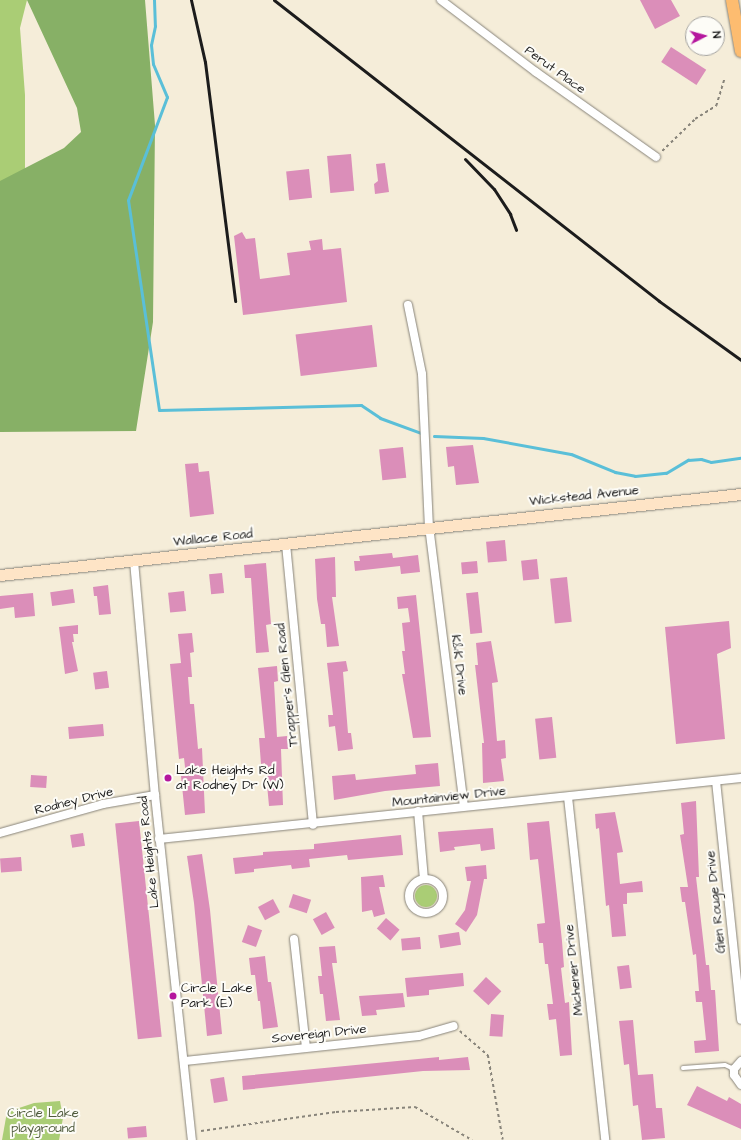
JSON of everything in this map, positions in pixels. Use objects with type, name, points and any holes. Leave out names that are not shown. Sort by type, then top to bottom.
[{"type":"main road","points":[[732,0],[741,51]]},
{"type":"street","name":"Perut Place","points":[[441,0],[536,72],[656,157]]},
{"type":"street","name":"K&K Drive","points":[[408,304],[422,374],[429,526],[464,806]]},
{"type":"street","name":"Wickstead Avenue","points":[[429,526],[741,494]]},
{"type":"street","name":"Wallace Road","points":[[0,575],[286,544],[429,526]]},
{"type":"street","name":"Trapper's Glen Road","points":[[286,544],[313,824]]},
{"type":"street","name":"Lake Heights Road","points":[[134,561],[159,839],[185,1061],[191,1136]]},
{"type":"street","name":"Mountainview Drive","points":[[159,839],[741,778]]},
{"type":"street","name":"Glen Rouge Drive","points":[[716,781],[741,1020]]},
{"type":"street","name":"Rodney Drive","points":[[0,833],[103,804],[155,795]]},
{"type":"street","name":"Michener Drive","points":[[568,797],[605,1140]]},
{"type":"street","points":[[418,811],[424,879]]},
{"type":"street","points":[[424,879],[439,885],[443,895],[437,909],[427,913],[416,910],[409,895],[414,884],[424,879]]},
{"type":"street","points":[[294,939],[306,1047]]},
{"type":"street","name":"Sovereign Drive","points":[[185,1061],[419,1036],[454,1026]]},
{"type":"street","points":[[741,1061],[734,1069],[736,1080],[741,1085]]},
{"type":"lane","points":[[683,1068],[725,1065],[734,1069]]},
{"type":"path","points":[[656,157],[695,119],[716,106],[724,79]]},
{"type":"path","points":[[454,1026],[488,1055],[503,1140]]},
{"type":"path","points":[[191,1136],[336,1112],[415,1107],[472,1140]]},
{"type":"green space","points":[[0,0],[27,0],[20,28],[25,95],[25,208],[0,256]]},
{"type":"green space","points":[[27,0],[145,0],[155,125],[153,322],[136,431],[0,432],[0,181],[64,148],[81,132],[77,108]]},
{"type":"green space","points":[[426,885],[434,888],[437,896],[434,904],[426,907],[418,904],[415,896],[418,888]]},
{"type":"green space","name":"Circle Lake playground","points":[[60,1101],[63,1118],[59,1140],[2,1140],[7,1112],[34,1103]]},
{"type":"building","points":[[640,0],[671,0],[680,16],[655,29]]},
{"type":"building","points":[[671,47],[706,70],[696,85],[661,62]]},
{"type":"building","points":[[351,154],[354,191],[330,193],[327,156]]},
{"type":"building","points":[[385,163],[389,192],[375,194],[374,184],[378,181],[376,164]]},
{"type":"building","points":[[309,169],[312,198],[289,200],[286,171]]},
{"type":"building","points":[[242,232],[246,239],[255,238],[260,279],[290,275],[287,253],[311,250],[309,241],[322,239],[323,250],[341,248],[347,302],[243,315],[234,236]]},
{"type":"building","points":[[372,325],[377,367],[301,376],[296,334]]},
{"type":"building","points":[[473,445],[479,483],[456,485],[454,466],[448,467],[446,447]]},
{"type":"building","points":[[403,447],[406,478],[382,480],[379,450]]},
{"type":"building","points":[[198,463],[199,472],[209,471],[214,514],[190,517],[185,464]]},
{"type":"building","points":[[505,540],[507,561],[488,563],[486,542]]},
{"type":"building","points":[[392,553],[393,558],[418,555],[420,572],[401,574],[400,566],[355,571],[354,561],[360,561],[359,556]]},
{"type":"building","points":[[335,557],[336,597],[332,597],[339,646],[327,647],[325,624],[321,624],[317,599],[315,559]]},
{"type":"building","points":[[537,559],[539,579],[523,581],[521,561]]},
{"type":"building","points":[[477,561],[478,573],[462,574],[461,562]]},
{"type":"building","points":[[266,563],[271,624],[266,625],[269,652],[256,653],[251,578],[245,578],[244,565]]},
{"type":"building","points":[[222,573],[224,593],[211,594],[209,574]]},
{"type":"building","points":[[567,577],[572,622],[555,624],[550,579]]},
{"type":"building","points":[[108,585],[111,614],[99,615],[97,596],[94,596],[93,587]]},
{"type":"building","points":[[73,589],[75,603],[52,606],[50,592]]},
{"type":"building","points":[[184,591],[186,611],[170,613],[168,593]]},
{"type":"building","points":[[478,592],[482,633],[470,634],[466,593]]},
{"type":"building","points":[[33,593],[35,616],[15,618],[14,607],[0,609],[0,596]]},
{"type":"building","points":[[416,595],[431,737],[413,738],[402,674],[405,674],[402,651],[405,651],[402,623],[410,622],[408,608],[398,609],[397,597]]},
{"type":"building","points":[[729,621],[731,648],[717,654],[725,739],[676,744],[665,627]]},
{"type":"building","points":[[78,625],[78,634],[73,634],[74,642],[72,642],[78,671],[65,674],[59,627]]},
{"type":"building","points":[[192,633],[194,652],[190,653],[192,677],[188,677],[190,704],[194,704],[198,749],[202,748],[205,813],[185,815],[181,776],[186,776],[184,758],[179,759],[170,664],[181,663],[178,634]]},
{"type":"building","points":[[491,641],[498,682],[492,683],[497,741],[505,740],[506,758],[501,759],[504,781],[483,783],[482,743],[484,743],[475,665],[478,665],[476,643]]},
{"type":"building","points":[[346,661],[348,671],[343,672],[348,733],[351,733],[353,749],[338,751],[335,726],[329,727],[328,715],[333,715],[327,663]]},
{"type":"building","points":[[277,666],[278,681],[274,682],[277,737],[287,736],[288,749],[281,749],[283,805],[269,806],[265,763],[261,764],[259,738],[265,738],[258,668]]},
{"type":"building","points":[[107,671],[109,688],[95,690],[93,673]]},
{"type":"building","points":[[552,717],[556,758],[539,760],[535,719]]},
{"type":"building","points":[[103,724],[104,736],[69,739],[68,727]]},
{"type":"building","points":[[438,763],[440,786],[385,791],[334,800],[332,776],[355,774],[356,780],[416,774],[415,765]]},
{"type":"building","points":[[31,775],[47,776],[46,788],[30,787]]},
{"type":"building","points":[[696,801],[699,877],[696,877],[706,965],[709,965],[711,990],[715,990],[719,1051],[695,1053],[694,1041],[706,1040],[702,1002],[696,1002],[695,991],[699,991],[696,954],[693,955],[685,902],[682,902],[680,887],[688,887],[680,835],[684,834],[681,803]]},
{"type":"building","points":[[615,812],[623,852],[617,853],[620,884],[642,881],[643,892],[627,893],[627,904],[623,904],[626,936],[612,937],[609,905],[606,906],[599,828],[596,829],[595,814]]},
{"type":"building","points":[[139,821],[162,1037],[138,1039],[115,824]]},
{"type":"building","points":[[549,821],[562,941],[564,967],[561,968],[565,1003],[569,1002],[572,1055],[560,1056],[556,1019],[549,1020],[547,1004],[553,1004],[548,964],[545,964],[543,943],[539,943],[537,924],[545,923],[538,859],[530,860],[527,823]]},
{"type":"building","points":[[493,828],[495,849],[481,851],[480,844],[454,847],[455,850],[440,852],[438,832]]},
{"type":"building","points":[[83,833],[85,846],[72,848],[70,835]]},
{"type":"building","points":[[401,835],[403,855],[348,860],[347,855],[309,859],[310,867],[292,869],[291,865],[254,869],[254,872],[235,874],[233,858],[263,855],[263,852],[314,849],[314,844]]},
{"type":"building","points":[[202,854],[210,910],[222,1034],[207,1036],[194,903],[187,856]]},
{"type":"building","points":[[21,857],[22,871],[1,872],[0,858]]},
{"type":"building","points":[[486,865],[487,879],[484,879],[477,915],[466,932],[455,924],[465,910],[471,881],[467,881],[465,867]]},
{"type":"building","points":[[383,875],[385,887],[379,887],[385,914],[374,917],[372,910],[362,912],[361,877]]},
{"type":"building","points":[[293,894],[311,900],[307,913],[289,907]]},
{"type":"building","points":[[273,899],[280,912],[265,920],[258,907]]},
{"type":"building","points":[[326,912],[335,928],[322,935],[313,919]]},
{"type":"building","points":[[386,918],[400,930],[390,940],[377,929]]},
{"type":"building","points":[[248,925],[262,930],[256,947],[242,942]]},
{"type":"building","points":[[459,932],[461,945],[440,948],[438,935]]},
{"type":"building","points":[[420,937],[421,949],[402,951],[401,939]]},
{"type":"building","points":[[335,946],[337,963],[332,963],[340,1020],[326,1021],[323,994],[320,994],[318,976],[322,976],[319,947]]},
{"type":"building","points":[[265,956],[268,982],[271,982],[278,1027],[263,1029],[255,975],[251,975],[249,958]]},
{"type":"building","points":[[629,965],[632,988],[620,989],[617,966]]},
{"type":"building","points":[[463,973],[464,986],[429,990],[429,995],[407,997],[405,978]]},
{"type":"building","points":[[486,977],[501,991],[488,1005],[473,991]]},
{"type":"building","points":[[403,993],[405,1007],[376,1010],[377,1015],[362,1016],[359,996]]},
{"type":"building","points":[[491,1014],[504,1015],[502,1037],[489,1036]]},
{"type":"building","points":[[633,1020],[638,1075],[653,1074],[656,1108],[662,1108],[665,1138],[642,1140],[638,1105],[633,1106],[629,1064],[624,1065],[619,1021]]},
{"type":"building","points":[[439,1057],[439,1060],[468,1057],[470,1070],[423,1071],[243,1090],[242,1076]]},
{"type":"building","points":[[224,1077],[228,1101],[214,1103],[210,1079]]},
{"type":"building","points":[[697,1086],[727,1101],[729,1097],[741,1104],[741,1129],[687,1105]]},
{"type":"building","points":[[146,1126],[147,1137],[128,1139],[127,1128]]},
{"type":"waterway","points":[[154,0],[155,26],[151,45],[153,64],[167,97],[128,200],[159,410],[361,405],[380,418],[421,433]]},
{"type":"waterway","points":[[434,436],[483,438],[571,454],[615,472],[635,476],[666,473],[688,460],[701,459],[711,462],[741,458]]},
{"type":"railway","points":[[191,0],[205,62],[235,301]]},
{"type":"railway","points":[[274,0],[659,301],[741,360]]},
{"type":"railway","points":[[465,159],[494,189],[510,214],[516,230]]},
{"type":"place","name":"Lake Heights Rd at Rodney Dr (W)","points":[[168,778]]},
{"type":"place","name":"Circle Lake Park (E)","points":[[173,996]]}]
